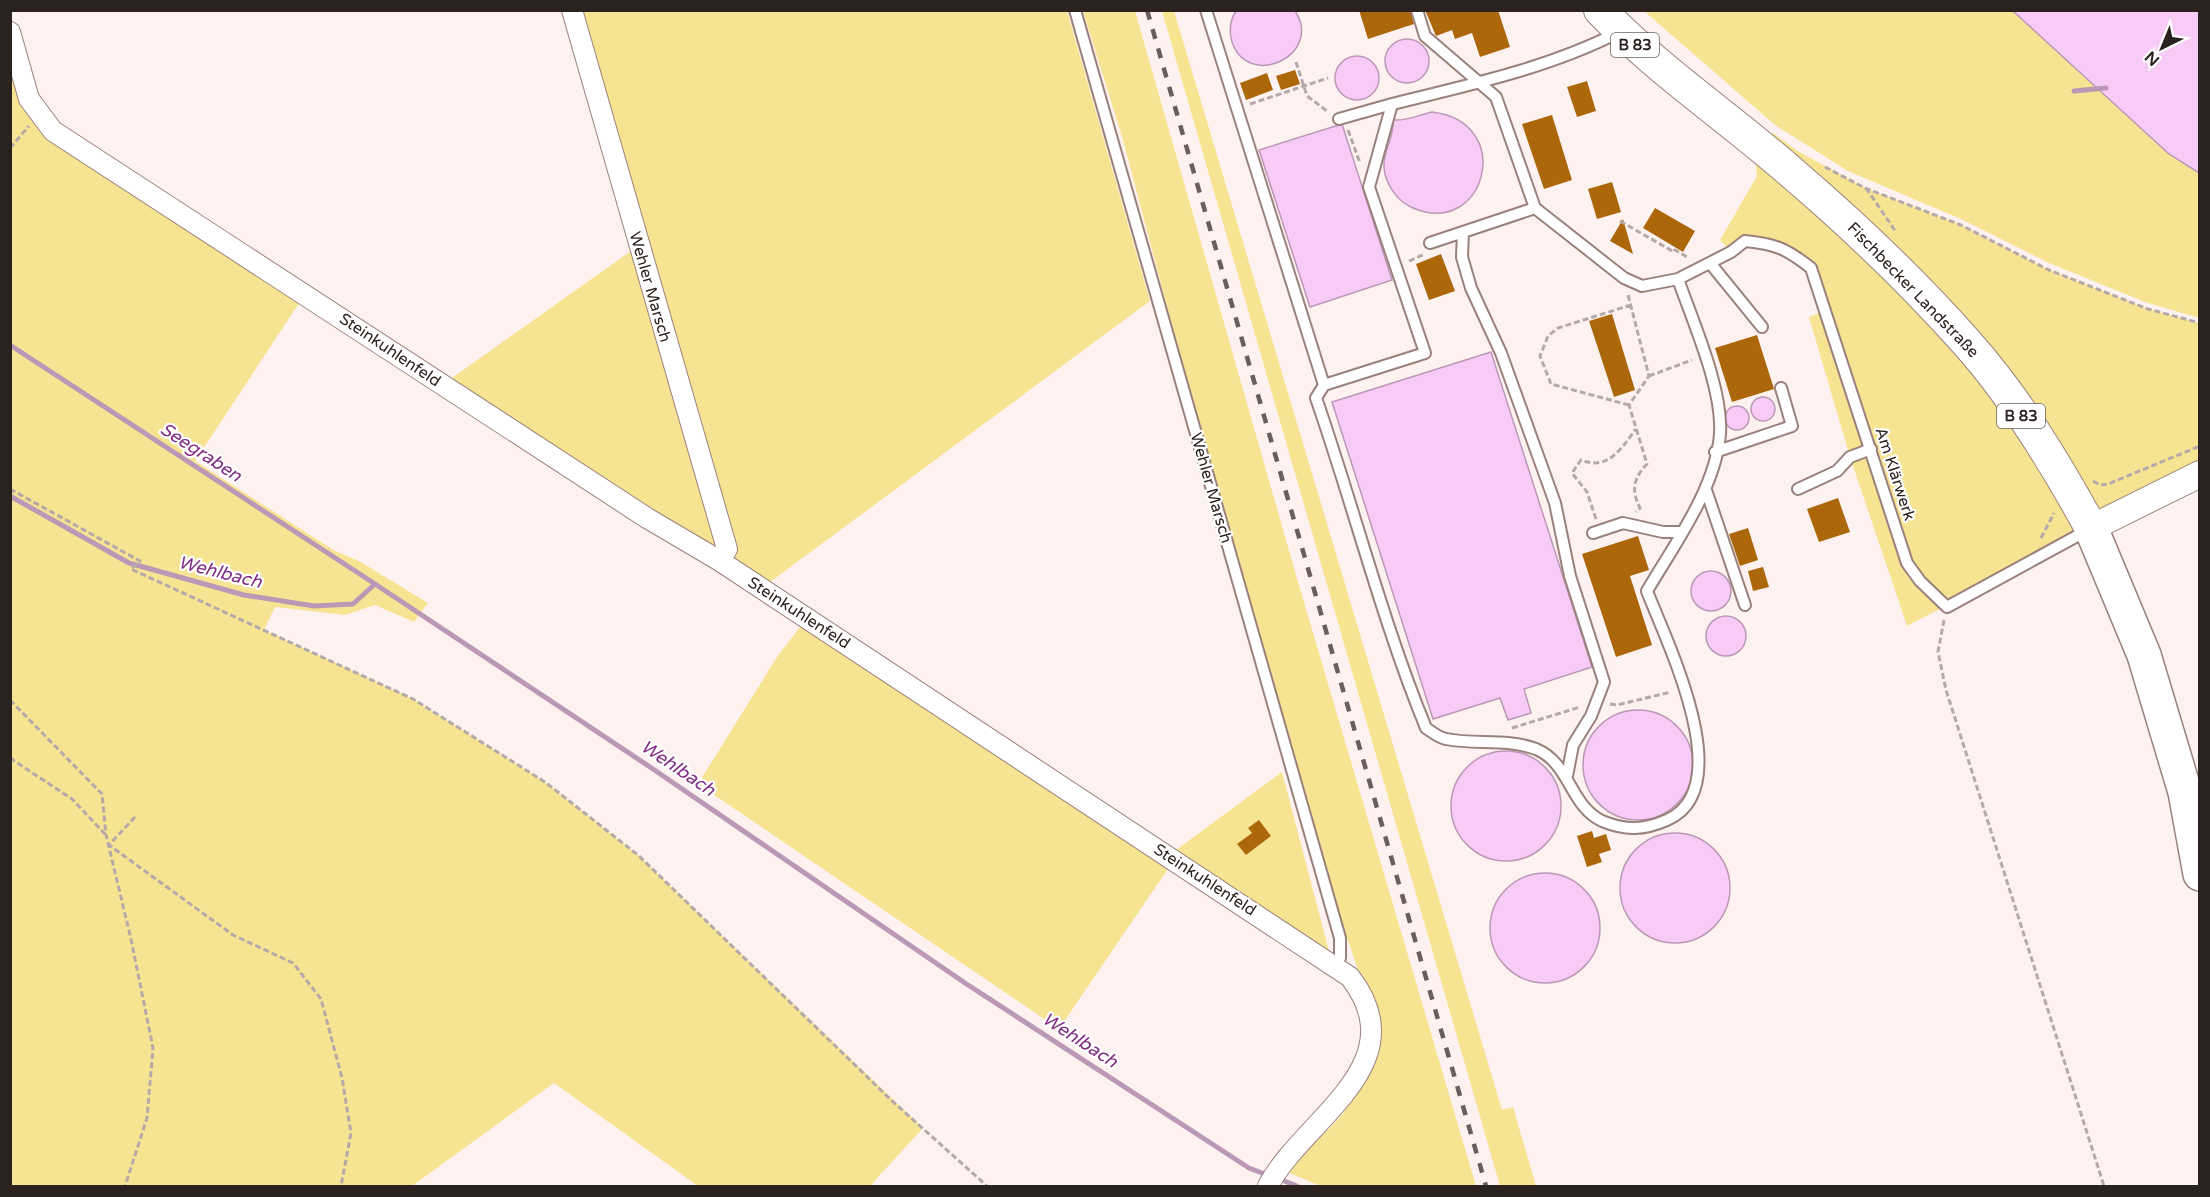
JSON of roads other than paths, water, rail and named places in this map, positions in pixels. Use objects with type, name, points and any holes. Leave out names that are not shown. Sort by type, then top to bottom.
[{"type":"highway","name":"B 83","points":[[2091,528],[2144,655],[2185,792],[2199,874]]},
{"type":"main road","name":"Fischbecker Landstraße","points":[[1618,21],[1672,77],[1790,171],[1868,240],[1968,344],[2088,487],[2091,528]]},
{"type":"street","name":"Wehler Marsch","points":[[572,10],[727,549],[720,561]]},
{"type":"street","name":"Steinkuhlenfeld","points":[[10,32],[29,99],[38,115],[53,131],[628,505],[720,561],[1350,976],[1369,1008],[1372,1028],[1369,1046],[1350,1086],[1335,1108],[1272,1178]]},
{"type":"street","points":[[2091,528],[2199,474]]},
{"type":"lane","name":"Wehler Marsch","points":[[1075,10],[1340,938],[1340,958],[1335,966]]},
{"type":"lane","points":[[1206,10],[1324,385]]},
{"type":"lane","points":[[1417,10],[1425,36],[1482,82],[1496,97],[1535,208],[1430,243]]},
{"type":"lane","points":[[1341,118],[1482,82],[1583,50],[1618,21]]},
{"type":"lane","points":[[1392,105],[1369,187],[1425,353],[1324,385],[1316,398],[1339,463],[1362,545],[1426,728],[1444,739],[1514,743],[1538,750],[1567,776],[1581,804],[1600,820],[1627,830],[1650,828],[1672,818],[1688,802],[1699,781],[1699,749],[1686,694],[1647,591],[1706,490],[1720,434],[1716,395],[1678,279]]},
{"type":"lane","name":"Am Klärwerk","points":[[1535,208],[1624,278],[1642,286],[1678,279],[1731,252],[1745,241],[1773,244],[1792,253],[1811,268],[1907,563],[1920,581],[1947,607],[2091,528]]},
{"type":"lane","points":[[1463,232],[1462,257],[1471,288],[1501,353],[1555,503],[1570,576],[1604,682],[1591,716],[1574,745],[1567,776]]},
{"type":"lane","points":[[1707,264],[1762,327]]},
{"type":"lane","points":[[1715,452],[1792,426],[1781,388]]},
{"type":"lane","points":[[1798,489],[1837,471],[1850,457],[1871,449]]},
{"type":"lane","points":[[1706,490],[1745,605]]},
{"type":"lane","points":[[1597,532],[1623,523],[1663,532],[1682,532]]},
{"type":"waterway","points":[[2074,91],[2106,88]]},
{"type":"waterway","name":"Seegraben","points":[[10,345],[375,584]]},
{"type":"waterway","name":"Wehlbach","points":[[10,496],[129,563],[244,595],[314,606],[353,604],[375,584],[653,769],[965,983],[1249,1168],[1270,1176]]},
{"type":"waterway","name":"Wehlbach","points":[[1279,1179],[1297,1186]]},
{"type":"railway","points":[[1147,10],[1486,1186]]}]
